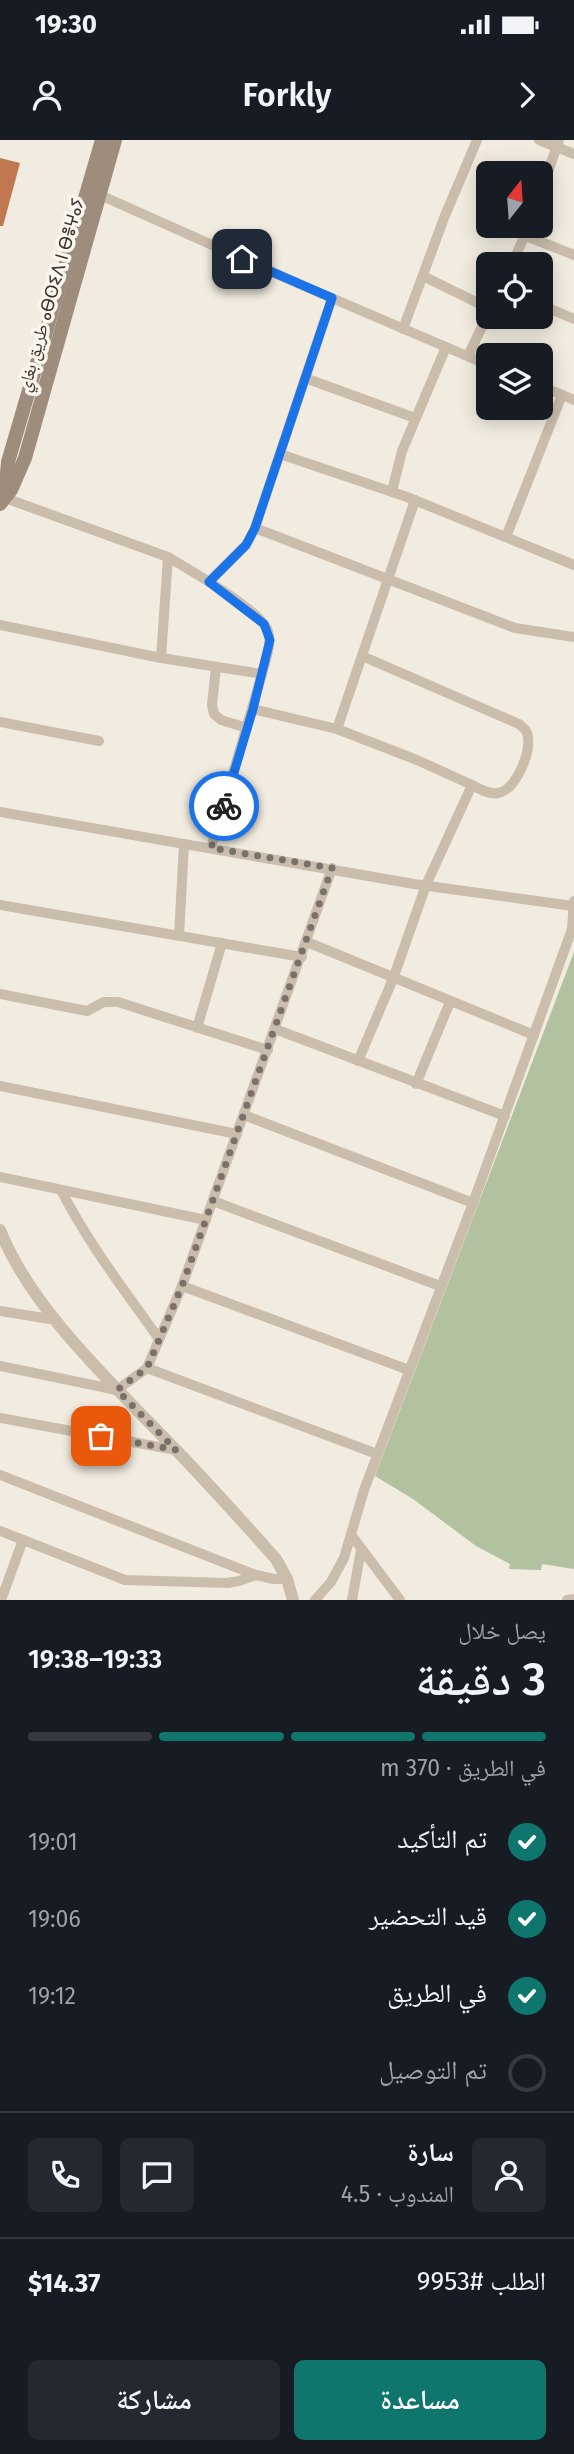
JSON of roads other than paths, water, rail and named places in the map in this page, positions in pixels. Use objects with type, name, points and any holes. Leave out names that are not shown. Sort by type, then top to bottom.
[{"type":"main road","name":"طريق بغاي ⴰⴱⵔⵉⴷ ⵏ ⴱⴻⵖⴰⵢ","points":[[3,501],[8,463],[102,140]]},
{"type":"main road","name":"طريق بغاي ⴰⴱⵔⵉⴷ ⵏ ⴱⴻⵖⴰⵢ","points":[[3,501],[16,481],[25,458],[115,140]]},
{"type":"street","points":[[403,328],[444,218],[477,140]]},
{"type":"street","points":[[539,140],[557,144],[574,154]]},
{"type":"street","points":[[551,161],[557,144]]},
{"type":"street","points":[[100,195],[476,360]]},
{"type":"street","points":[[541,238],[574,256]]},
{"type":"street","points":[[423,276],[476,302]]},
{"type":"street","points":[[209,582],[246,545],[255,528],[332,298]]},
{"type":"street","points":[[553,308],[572,314]]},
{"type":"street","points":[[468,356],[481,329]]},
{"type":"street","points":[[392,491],[402,451],[446,347]]},
{"type":"street","points":[[305,378],[415,418]]},
{"type":"street","points":[[553,391],[574,400]]},
{"type":"street","points":[[506,537],[562,395]]},
{"type":"street","points":[[280,453],[392,491],[574,565]]},
{"type":"street","points":[[337,729],[415,500]]},
{"type":"street","points":[[3,501],[168,557],[209,582],[264,624],[270,640],[262,674],[211,848]]},
{"type":"street","points":[[255,528],[515,628],[574,636]]},
{"type":"street","points":[[161,658],[168,557]]},
{"type":"street","points":[[0,625],[161,658],[262,674]]},
{"type":"street","points":[[253,709],[337,729],[417,760],[491,794],[508,789],[527,752],[526,730],[519,724],[362,656]]},
{"type":"street","points":[[216,667],[212,705],[214,714],[221,720],[247,728]]},
{"type":"street","points":[[0,722],[99,741]]},
{"type":"street","points":[[358,1061],[393,979],[426,885],[472,785]]},
{"type":"street","points":[[0,812],[426,885],[573,903],[573,928],[473,1203],[377,1454],[352,1536],[339,1569],[315,1600]]},
{"type":"street","points":[[179,936],[184,844]]},
{"type":"street","points":[[0,1366],[117,1390],[147,1368],[182,1286],[332,868]]},
{"type":"street","points":[[0,905],[302,957]]},
{"type":"street","points":[[307,942],[534,1035]]},
{"type":"street","points":[[197,1028],[222,943]]},
{"type":"street","points":[[0,994],[87,1011],[104,1003],[118,1002],[268,1050]]},
{"type":"street","points":[[416,1084],[450,1002]]},
{"type":"street","points":[[275,1029],[505,1116]]},
{"type":"street","points":[[0,1087],[237,1134]]},
{"type":"street","points":[[244,1115],[473,1203]]},
{"type":"street","points":[[0,1177],[206,1220]]},
{"type":"street","points":[[61,1190],[115,1276],[159,1339]]},
{"type":"street","points":[[213,1201],[440,1286]]},
{"type":"street","points":[[0,1230],[26,1281],[56,1320],[117,1390],[276,1559],[288,1579],[293,1600]]},
{"type":"street","points":[[182,1286],[409,1370]]},
{"type":"street","points":[[0,1311],[56,1320]]},
{"type":"street","points":[[147,1368],[377,1454]]},
{"type":"street","points":[[0,1418],[176,1450]]},
{"type":"street","points":[[0,1475],[256,1575],[288,1579]]},
{"type":"street","points":[[0,1531],[125,1580],[228,1583],[256,1575]]},
{"type":"street","points":[[352,1536],[400,1600]]},
{"type":"street","points":[[1,1600],[23,1540]]},
{"type":"street","points":[[352,1600],[361,1550]]},
{"type":"street","points":[[567,1600],[574,1599]]}]
